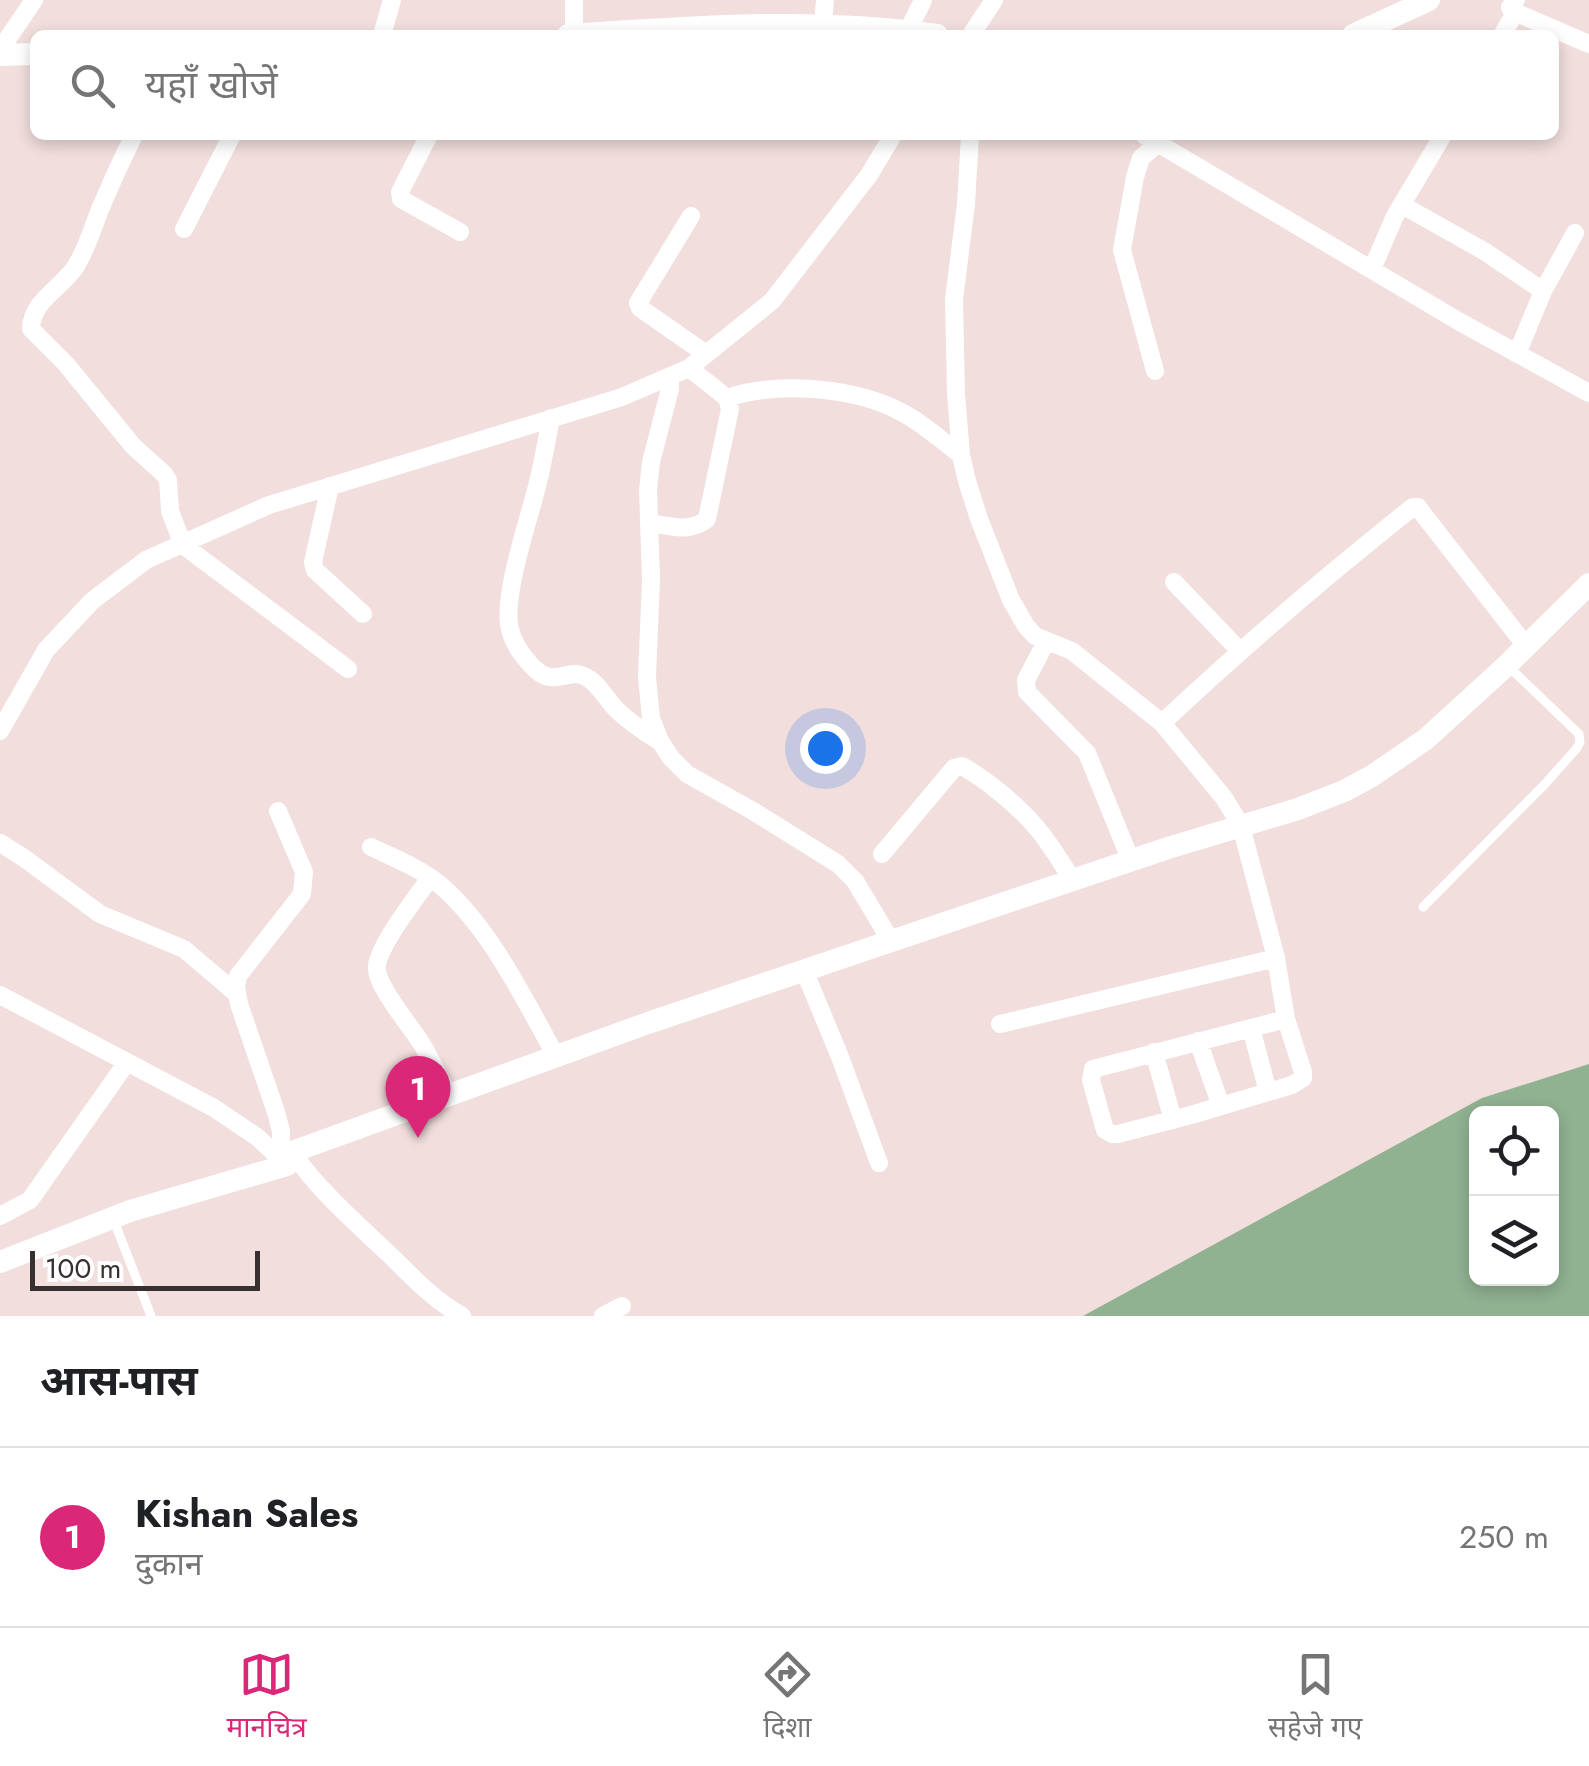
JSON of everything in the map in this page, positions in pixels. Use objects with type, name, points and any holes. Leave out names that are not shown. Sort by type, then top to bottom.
[{"type":"main road","points":[[1364,30],[1429,0]]},
{"type":"main road","points":[[651,30],[746,24],[894,30]]},
{"type":"main road","points":[[0,52],[30,54]]},
{"type":"main road","points":[[0,1262],[556,1056],[1131,860],[1298,810],[1344,791],[1426,739],[1589,584]]},
{"type":"street","points":[[0,52],[34,0]]},
{"type":"street","points":[[383,30],[392,0]]},
{"type":"street","points":[[571,30],[574,0]]},
{"type":"street","points":[[823,25],[825,0]]},
{"type":"street","points":[[908,30],[923,0]]},
{"type":"street","points":[[974,30],[994,0]]},
{"type":"street","points":[[1504,30],[1516,6],[1589,44]]},
{"type":"street","points":[[132,140],[76,266],[39,307],[30,326],[32,331],[66,364],[133,446],[164,474],[170,511],[183,544],[348,669]]},
{"type":"street","points":[[184,229],[229,140]]},
{"type":"street","points":[[426,140],[400,192],[401,198],[460,232]]},
{"type":"street","points":[[0,730],[46,650],[92,601],[146,560],[269,504],[622,397],[690,368],[772,301],[869,175],[891,140]]},
{"type":"street","points":[[970,140],[954,299],[961,455],[979,519],[1011,600],[1026,626],[1035,636],[1072,652],[1162,724],[1224,798],[1241,826],[1304,1078],[1292,1085],[1173,1120],[1118,1134],[1105,1130],[1091,1080],[1093,1069],[1286,1018]]},
{"type":"street","points":[[1150,140],[1135,176],[1122,250],[1156,372]]},
{"type":"street","points":[[1152,140],[1517,354],[1589,392]]},
{"type":"street","points":[[1372,269],[1402,204],[1441,140]]},
{"type":"street","points":[[1402,204],[1484,251],[1543,291]]},
{"type":"street","points":[[691,216],[638,303],[706,354]]},
{"type":"street","points":[[1517,354],[1543,291],[1575,233]]},
{"type":"street","points":[[649,523],[688,528],[707,520],[730,409],[727,398],[690,368]]},
{"type":"street","points":[[670,376],[648,490],[647,677],[651,718],[660,742],[688,774],[838,864],[855,881],[891,941]]},
{"type":"street","points":[[727,398],[748,391],[774,390],[858,394],[907,414],[961,455]]},
{"type":"street","points":[[551,418],[520,548],[510,602],[510,630],[538,672],[552,678],[574,673],[590,679],[614,708],[660,742]]},
{"type":"street","points":[[330,486],[315,570],[363,614]]},
{"type":"street","points":[[1162,724],[1322,578],[1416,506],[1526,646]]},
{"type":"street","points":[[1174,582],[1239,650]]},
{"type":"street","points":[[1046,642],[1026,680],[1026,692],[1086,753],[1131,860]]},
{"type":"street","points":[[882,854],[954,768],[962,766],[1036,828],[1073,880]]},
{"type":"street","points":[[278,811],[305,883],[295,905],[238,976],[237,994],[281,1130],[286,1159]]},
{"type":"street","points":[[0,843],[100,914],[184,949],[237,994]]},
{"type":"street","points":[[372,847],[430,878],[460,905],[482,932],[556,1056]]},
{"type":"street","points":[[430,878],[390,937],[376,969],[448,1095]]},
{"type":"street","points":[[1000,1024],[1276,958]]},
{"type":"street","points":[[804,970],[879,1163]]},
{"type":"street","points":[[0,996],[214,1108],[286,1159],[423,1287],[462,1316]]},
{"type":"street","points":[[1251,1028],[1268,1092]]},
{"type":"street","points":[[1198,1041],[1220,1106]]},
{"type":"street","points":[[1154,1052],[1173,1120]]},
{"type":"street","points":[[0,1216],[30,1200],[127,1062]]},
{"type":"street","points":[[604,1316],[622,1306]]},
{"type":"lane","points":[[1423,907],[1545,784],[1580,742],[1579,734],[1507,665]]},
{"type":"lane","points":[[113,1218],[151,1316]]},
{"type":"shaded area","points":[[1589,1064],[1589,1316],[1083,1316],[1482,1098]]},
{"type":"place","name":"Kishan Sales","points":[[418,1138]]}]
